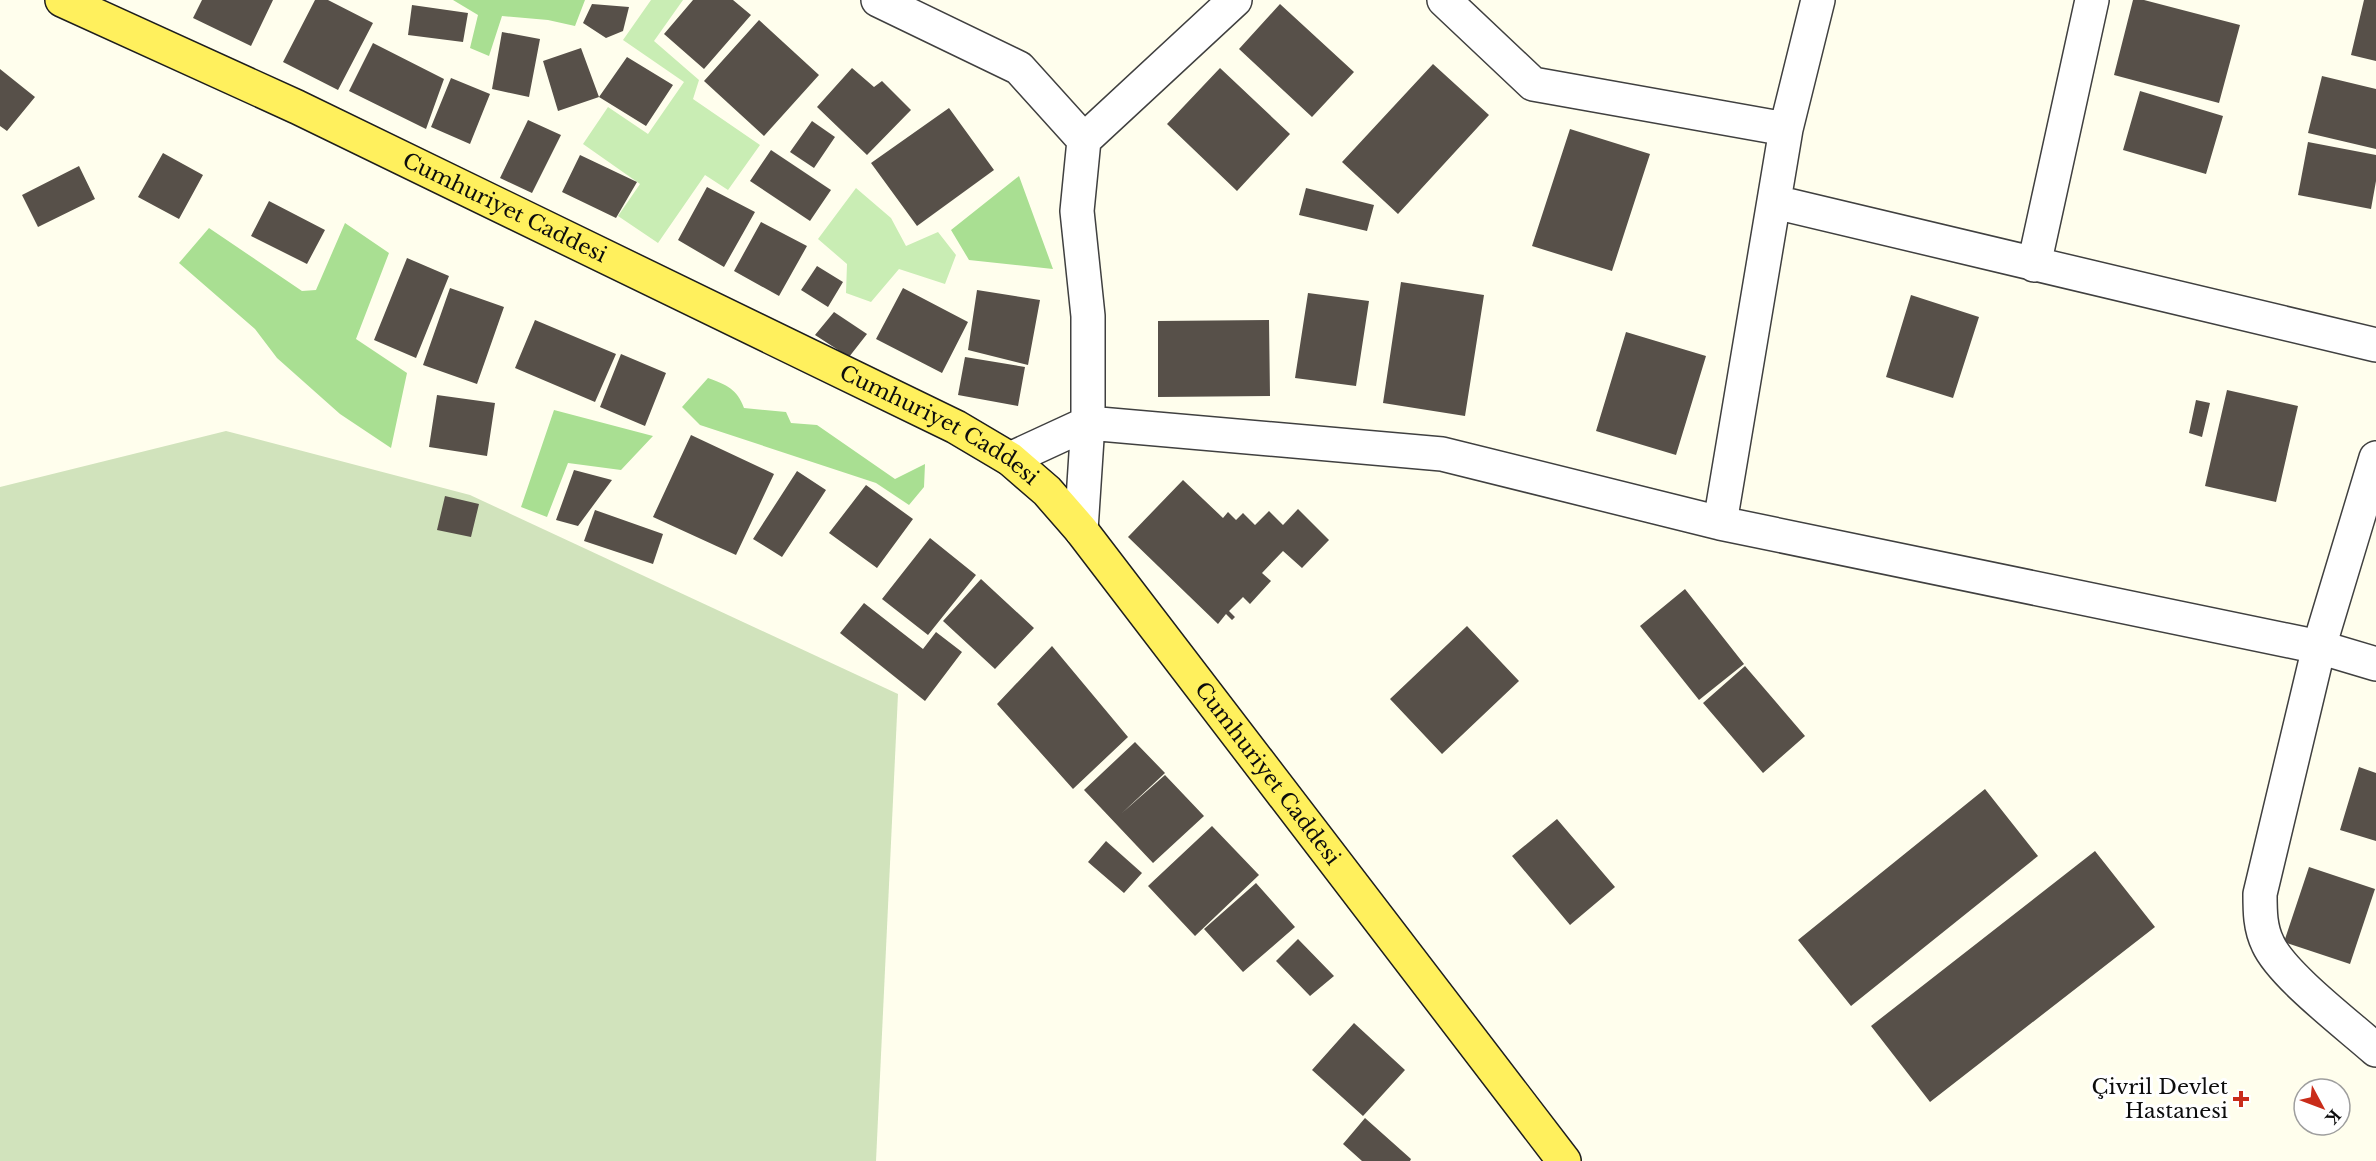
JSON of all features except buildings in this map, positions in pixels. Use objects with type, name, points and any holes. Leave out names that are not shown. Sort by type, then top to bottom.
[{"type":"main road","name":"Cumhuriyet Caddesi","points":[[62,0],[297,107],[956,426],[1010,459],[1047,491],[1081,530],[1564,1161]]},
{"type":"street","points":[[878,0],[1020,68],[1084,140]]},
{"type":"street","points":[[1081,530],[1088,423],[1088,316],[1077,211],[1084,140],[1235,0]]},
{"type":"street","points":[[1444,0],[1533,84],[1786,129]]},
{"type":"street","points":[[1720,523],[1786,129],[1818,0]]},
{"type":"street","points":[[2034,265],[2092,0]]},
{"type":"street","points":[[1775,202],[2376,345]]},
{"type":"street","points":[[1010,459],[1088,423],[1442,454],[1720,523],[2319,647],[2376,664]]},
{"type":"street","points":[[2376,458],[2319,647],[2260,894],[2260,919],[2268,944],[2284,967],[2376,1050]]},
{"type":"green space","points":[[453,0],[585,0],[575,26],[548,20],[502,16],[489,56],[470,48],[478,15]]},
{"type":"green space","points":[[651,0],[683,0],[654,41],[699,80],[693,99],[760,145],[728,190],[705,175],[658,243],[618,216],[640,184],[583,144],[608,107],[648,134],[684,82],[623,40]]},
{"type":"green space","points":[[1019,176],[1053,269],[969,260],[951,230]]},
{"type":"green space","points":[[856,188],[891,218],[906,246],[938,232],[956,255],[945,284],[899,269],[871,302],[846,293],[847,264],[818,239]]},
{"type":"green space","points":[[345,223],[389,253],[356,339],[407,373],[391,448],[340,414],[277,358],[255,329],[179,263],[209,228],[302,291],[316,290]]},
{"type":"green space","points":[[708,378],[730,388],[738,396],[744,408],[786,412],[791,423],[817,425],[895,479],[925,464],[924,487],[909,505],[876,483],[700,425],[682,407]]},
{"type":"green space","points":[[554,410],[653,436],[621,470],[568,463],[547,517],[521,507]]},
{"type":"green space","points":[[226,431],[470,495],[898,694],[876,1161],[0,1161],[0,487]]},
{"type":"place","name":"Çivril Devlet Hastanesi","points":[[2241,1099]]}]
